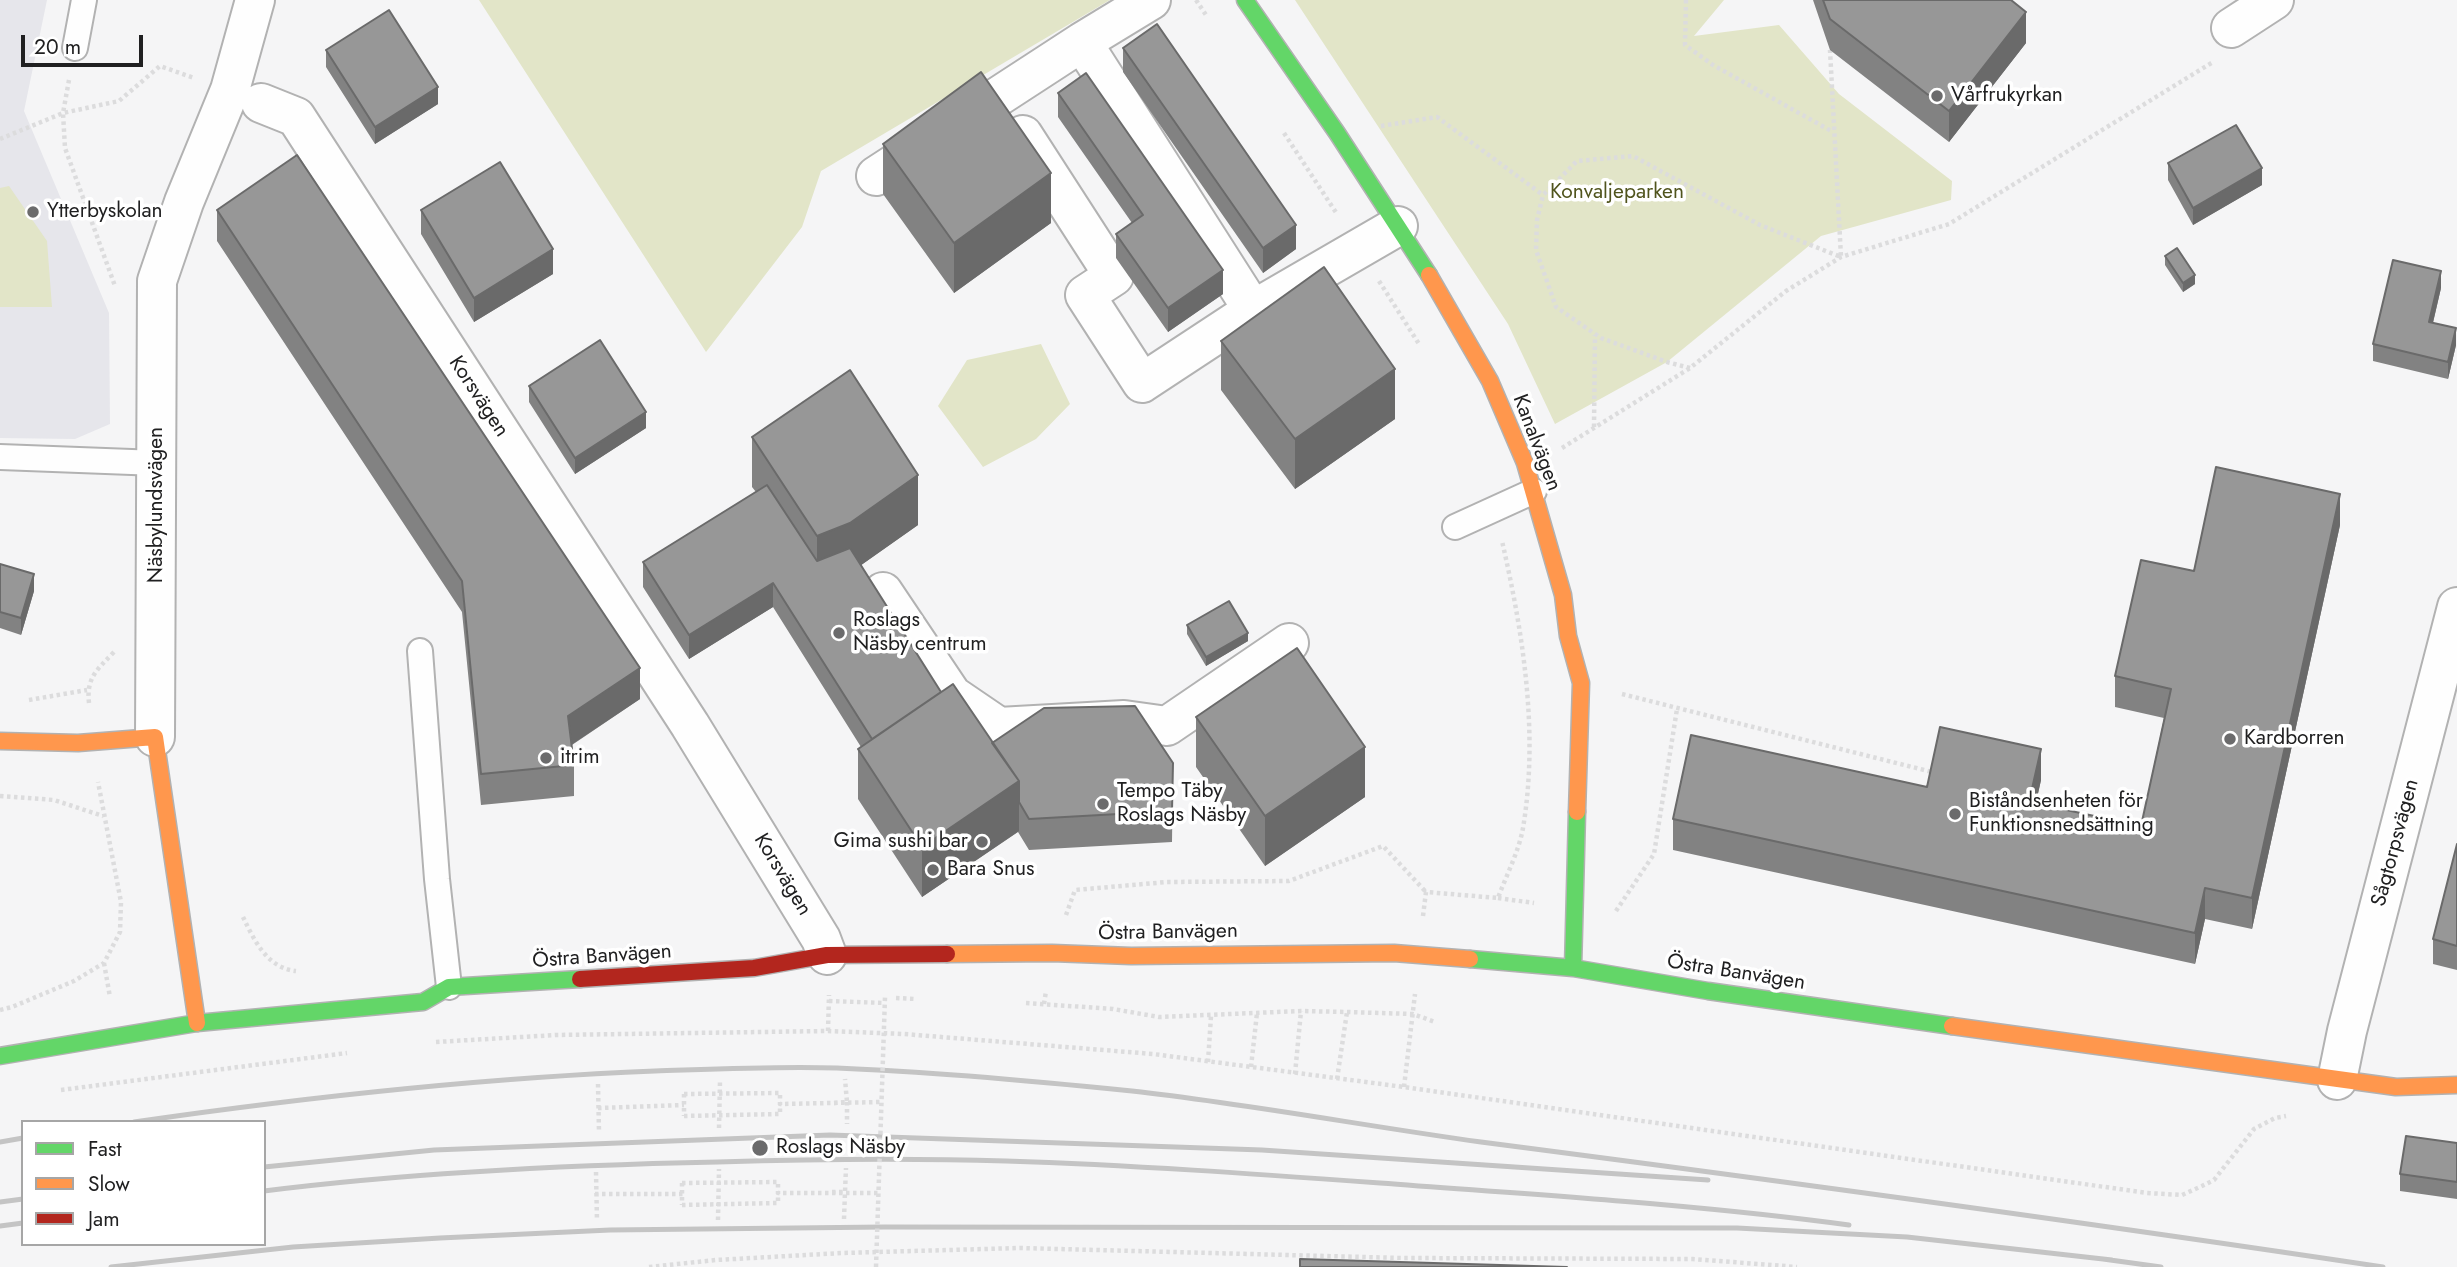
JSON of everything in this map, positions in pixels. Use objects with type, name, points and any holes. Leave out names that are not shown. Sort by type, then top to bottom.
[{"type":"street","name":"Näsbylundsvägen","points":[[197,1023],[155,737],[157,281],[184,201],[245,96],[255,0]]},
{"type":"street","points":[[876,176],[1151,0]]},
{"type":"street","name":"Kanalvägen","points":[[1245,0],[1337,133],[1439,290],[1490,381],[1525,463],[1563,595],[1568,636],[1581,683],[1573,968]]},
{"type":"street","points":[[2231,28],[2274,0]]},
{"type":"street","points":[[1082,42],[1253,310]]},
{"type":"street","name":"Korsvägen","points":[[245,96],[296,117],[690,725],[821,939],[827,956]]},
{"type":"street","points":[[998,97],[1114,276],[1085,295],[1142,383],[1253,310],[1398,226]]},
{"type":"street","points":[[883,592],[952,695],[999,727],[1124,720],[1167,726],[1289,643]]},
{"type":"street","name":"Sågtorpsvägen","points":[[2337,1080],[2347,1031],[2457,607]]},
{"type":"street","points":[[0,741],[92,743],[155,737]]},
{"type":"street","name":"Östra Banvägen","points":[[0,1056],[197,1023],[423,1002],[449,987],[754,968],[827,956],[1052,953],[1131,956],[1418,954],[1573,968],[1708,991],[2337,1080],[2396,1087],[2457,1085]]},
{"type":"lane","points":[[75,48],[84,0]]},
{"type":"lane","points":[[0,457],[158,463]]},
{"type":"lane","points":[[1455,527],[1534,491]]},
{"type":"lane","points":[[420,651],[437,879],[449,987]]},
{"type":"path","points":[[1196,0],[1211,22]]},
{"type":"path","points":[[1686,0],[1685,45],[1713,65],[1834,133]]},
{"type":"path","points":[[1525,463],[1561,449],[1690,368],[1786,291],[1841,257],[1950,224],[2211,64],[2231,28]]},
{"type":"path","points":[[75,48],[63,113],[65,148],[118,295]]},
{"type":"path","points":[[1830,50],[1841,257]]},
{"type":"path","points":[[0,139],[63,113],[119,102],[160,66],[245,96]]},
{"type":"path","points":[[1337,133],[1437,117],[1543,195]]},
{"type":"path","points":[[1278,123],[1425,353]]},
{"type":"path","points":[[1690,368],[1667,362],[1595,334],[1556,307],[1536,250],[1538,220],[1543,195],[1577,161],[1633,156],[1760,225],[1841,257]]},
{"type":"path","points":[[1594,428],[1595,334]]},
{"type":"path","points":[[1494,509],[1518,612],[1531,745],[1523,830],[1498,898]]},
{"type":"path","points":[[0,1010],[74,981],[104,963],[120,932],[121,902],[103,816],[87,690],[98,666],[114,653],[118,641]]},
{"type":"path","points":[[1581,683],[1937,773]]},
{"type":"path","points":[[18,702],[87,690]]},
{"type":"path","points":[[1044,1004],[1052,953],[1075,890],[1167,882],[1289,881],[1383,846],[1426,892],[1617,911],[1654,854],[1677,709]]},
{"type":"path","points":[[0,796],[54,800],[103,816]]},
{"type":"path","points":[[1404,1087],[1426,892]]},
{"type":"path","points":[[829,1002],[885,1000],[876,1267]]},
{"type":"path","points":[[1026,1003],[1113,1009],[1159,1017],[1301,1011],[1413,1014],[1435,1022]]},
{"type":"path","points":[[1294,1074],[1301,1011]]},
{"type":"path","points":[[1337,1079],[1347,1012]]},
{"type":"path","points":[[1251,1067],[1257,1013]]},
{"type":"path","points":[[1208,1062],[1211,1016]]},
{"type":"path","points":[[425,1043],[556,1035],[828,1031],[904,1034],[1112,1051],[1404,1087],[2147,1193],[2182,1195],[2214,1180],[2255,1129],[2287,1115]]},
{"type":"path","points":[[54,1091],[356,1052]]},
{"type":"path","points":[[845,1079],[847,1124]]},
{"type":"path","points":[[719,1128],[720,1081]]},
{"type":"path","points":[[598,1084],[599,1132]]},
{"type":"path","points":[[780,1093],[780,1104],[780,1114],[684,1116],[684,1094],[780,1093]]},
{"type":"path","points":[[780,1104],[882,1102]]},
{"type":"path","points":[[598,1108],[684,1105]]},
{"type":"path","points":[[844,1219],[846,1168]]},
{"type":"path","points":[[718,1220],[719,1169]]},
{"type":"path","points":[[596,1172],[597,1221]]},
{"type":"path","points":[[778,1182],[778,1193],[778,1203],[682,1205],[682,1183],[778,1182]]},
{"type":"path","points":[[778,1193],[880,1193]]},
{"type":"path","points":[[595,1194],[683,1194]]},
{"type":"path","points":[[649,1267],[716,1260],[842,1253],[1020,1248],[1402,1258],[1693,1259],[1797,1267]]},
{"type":"shaded area","name":"Ytterbyskolan","points":[[0,0],[47,0],[24,111],[109,313],[110,424],[75,439],[0,438]]},
{"type":"green space","points":[[479,0],[1110,0],[821,171],[802,227],[706,352]]},
{"type":"green space","name":"Konvaljeparken","points":[[1295,0],[1724,0],[1694,36],[1779,25],[1839,94],[1952,181],[1951,200],[1821,236],[1667,362],[1555,424],[1508,324]]},
{"type":"green space","points":[[9,186],[47,241],[52,307],[0,307],[0,188]]},
{"type":"green space","points":[[1041,344],[1070,404],[1036,439],[983,467],[938,406],[967,360]]},
{"type":"building","name":"Vårfrukyrkan","points":[[1823,0],[2011,0],[2026,12],[1949,111],[1830,19]]},
{"type":"building","points":[[389,10],[438,87],[375,127],[326,50]]},
{"type":"building","points":[[1157,24],[1296,225],[1263,248],[1123,48]]},
{"type":"building","points":[[981,72],[1051,173],[954,243],[883,144]]},
{"type":"building","points":[[1086,73],[1223,270],[1168,308],[1116,234],[1143,215],[1058,93]]},
{"type":"building","points":[[2236,125],[2262,168],[2193,208],[2168,163]]},
{"type":"building","points":[[297,155],[640,668],[568,716],[574,765],[481,774],[462,581],[217,210]]},
{"type":"building","points":[[500,162],[553,249],[474,298],[421,210]]},
{"type":"building","points":[[2177,248],[2195,275],[2183,283],[2165,256]]},
{"type":"building","points":[[2393,260],[2441,271],[2429,322],[2456,328],[2448,362],[2373,344]]},
{"type":"building","points":[[1324,267],[1395,369],[1295,439],[1221,341]]},
{"type":"building","points":[[600,340],[646,412],[575,458],[529,386]]},
{"type":"building","points":[[850,370],[918,475],[850,523],[817,536],[752,437]]},
{"type":"building","name":"Kardborren","points":[[2216,467],[2340,494],[2252,898],[2205,888],[2195,933],[1673,819],[1691,735],[1927,787],[1940,727],[2041,749],[2029,802],[2141,826],[2171,689],[2115,676],[2141,560],[2194,571]]},
{"type":"building","name":"Roslags Näsby centrum","points":[[767,485],[817,561],[850,548],[941,692],[872,739],[773,583],[689,635],[643,562]]},
{"type":"building","points":[[0,564],[34,574],[21,618],[0,612]]},
{"type":"building","points":[[1229,601],[1248,633],[1206,657],[1187,625]]},
{"type":"building","points":[[1297,648],[1365,747],[1265,816],[1196,717]]},
{"type":"building","points":[[953,684],[1019,781],[922,847],[858,749]]},
{"type":"building","points":[[1135,706],[1173,763],[1172,811],[1029,819],[1019,802],[1019,781],[992,743],[1044,708]]},
{"type":"building","points":[[2457,844],[2457,946],[2433,939]]},
{"type":"building","points":[[2406,1136],[2457,1143],[2457,1182],[2400,1174]]},
{"type":"building","points":[[1300,1259],[1567,1267],[1300,1267]]},
{"type":"railway","points":[[148,1120],[264,1104],[524,1078],[792,1067],[911,1072],[1176,1096],[1481,1142],[1932,1202],[2383,1267]]},
{"type":"railway","points":[[266,1167],[434,1150],[830,1135],[1262,1150],[1708,1180]]},
{"type":"railway","points":[[0,1142],[21,1138]]},
{"type":"railway","points":[[266,1191],[434,1174],[548,1167],[790,1160],[970,1160],[1193,1170],[1498,1192],[1673,1206],[1849,1225]]},
{"type":"railway","points":[[0,1202],[21,1199]]},
{"type":"railway","points":[[0,1226],[21,1223]]},
{"type":"railway","points":[[111,1267],[293,1247],[440,1238],[610,1230],[884,1227],[1737,1228],[1907,1237],[2112,1260]]},
{"type":"railway","points":[[2103,1259],[2161,1267]]},
{"type":"traffic: fast","points":[[1245,0],[1337,133],[1429,275]]},
{"type":"traffic: fast","points":[[1573,968],[1577,812]]},
{"type":"traffic: fast","points":[[1470,959],[1573,968],[1708,991],[1952,1026]]},
{"type":"traffic: fast","points":[[0,1056],[197,1023],[423,1002],[449,987],[580,979]]},
{"type":"traffic: slow","points":[[1429,275],[1490,381],[1525,463],[1563,595],[1568,636],[1581,683],[1577,812]]},
{"type":"traffic: slow","points":[[0,741],[78,743],[155,737],[197,1023]]},
{"type":"traffic: slow","points":[[947,954],[1052,953],[1131,956],[1394,953],[1470,959]]},
{"type":"traffic: slow","points":[[1952,1026],[2396,1087],[2457,1085]]},
{"type":"traffic: jam","points":[[580,979],[754,968],[827,955],[947,954]]},
{"type":"place","name":"Vårfrukyrkan","points":[[1937,96]]},
{"type":"place","name":"Ytterbyskolan","points":[[33,212]]},
{"type":"place","name":"Roslags Näsby centrum","points":[[839,633]]},
{"type":"place","name":"Kardborren","points":[[2230,739]]},
{"type":"place","name":"itrim","points":[[546,758]]},
{"type":"place","name":"Tempo Täby Roslags Näsby","points":[[1103,804]]},
{"type":"place","name":"Biståndsenheten för Funktionsnedsättning","points":[[1955,814]]},
{"type":"place","name":"Gima sushi bar","points":[[982,842]]},
{"type":"place","name":"Bara Snus","points":[[933,870]]},
{"type":"place","name":"Roslags Näsby","points":[[760,1148]]}]
